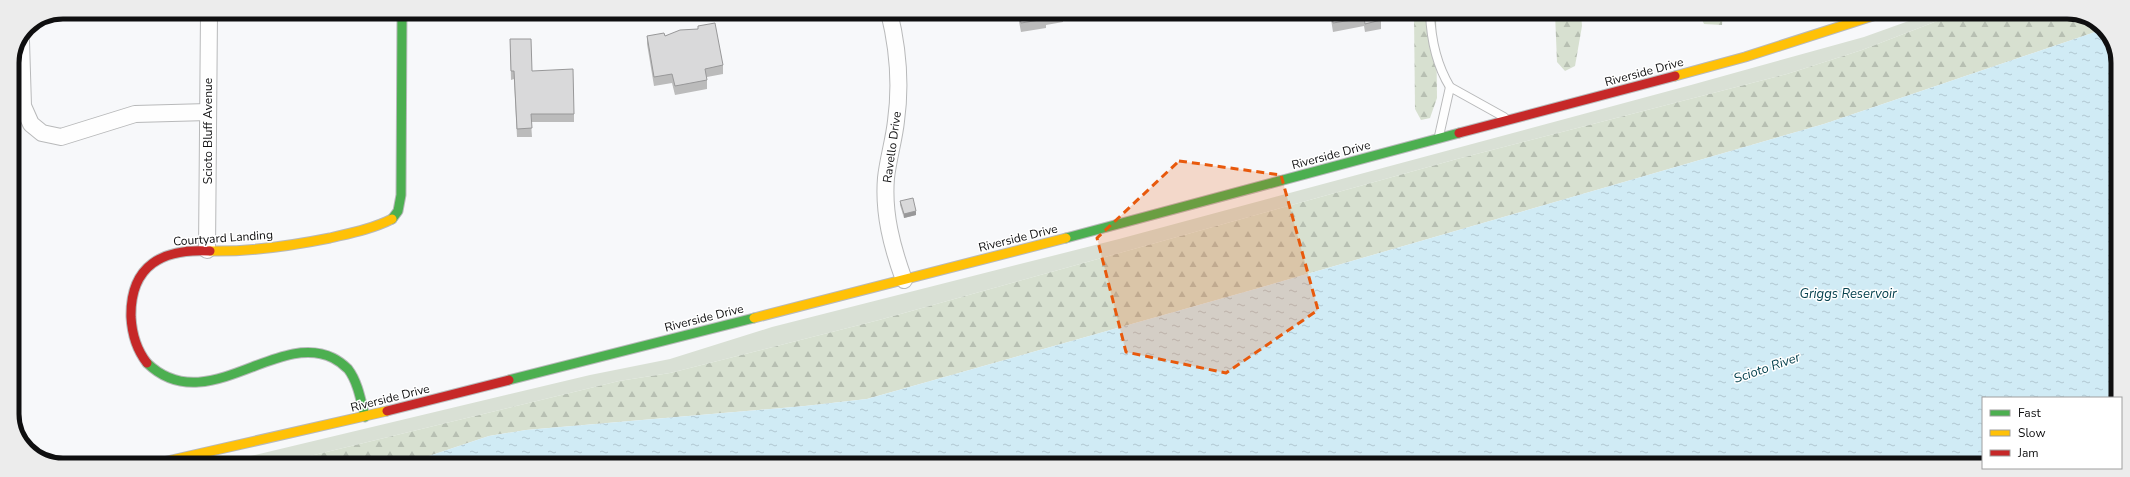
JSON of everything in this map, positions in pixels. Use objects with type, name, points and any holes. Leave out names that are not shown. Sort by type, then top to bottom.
[{"type":"main road","name":"Courtyard Landing","points":[[365,416],[354,379],[349,371],[341,362],[322,353],[303,352],[198,384],[176,381],[160,375],[148,364],[134,343],[131,326],[132,294],[137,279],[151,263],[162,256],[174,252],[207,250],[244,251],[272,248],[374,227],[393,219],[399,205],[401,195],[402,19]]},
{"type":"main road","name":"Riverside Drive","points":[[180,458],[365,416],[904,280],[1745,57],[1863,19]]},
{"type":"street","name":"Scioto Bluff Avenue","points":[[207,250],[209,19]]},
{"type":"street","name":"Ravello Drive","points":[[890,19],[896,50],[899,90],[896,122],[886,178],[886,201],[893,251],[904,280]]},
{"type":"street","points":[[21,49],[23,106],[31,124],[42,133],[61,137],[135,114],[208,112]]},
{"type":"lane","points":[[1430,19],[1431,39],[1443,76],[1450,87],[1510,120]]},
{"type":"lane","points":[[1438,139],[1450,87]]},
{"type":"highlighted area","points":[[1179,161],[1281,175],[1318,310],[1226,373],[1126,352],[1097,238]]},
{"type":"shaded area","points":[[1914,19],[1942,19],[1862,50],[1787,74],[1457,159],[879,320],[670,373],[619,381],[302,458],[242,458],[590,375],[670,359],[772,327],[1119,239],[1864,37]]},
{"type":"green space","points":[[1414,19],[1436,19],[1437,98],[1430,118],[1421,120],[1415,109]]},
{"type":"green space","points":[[1555,19],[1581,19],[1582,26],[1575,66],[1565,71],[1557,62]]},
{"type":"green space","points":[[1702,19],[1722,19],[1722,25],[1704,24]]},
{"type":"green space","points":[[1942,19],[2067,19],[2081,21],[2097,31],[1824,124],[1259,288],[867,399],[805,406],[526,430],[489,436],[423,458],[302,458],[619,381],[670,373],[879,320],[1457,159],[1787,74],[1862,50]]},
{"type":"water","name":"Griggs Reservoir","points":[[2097,31],[2108,46],[2111,60],[2111,397],[1982,397],[1982,458],[423,458],[489,436],[526,430],[805,406],[867,399],[1259,288],[1824,124]]},
{"type":"building","points":[[1020,19],[1046,19],[1021,23]]},
{"type":"building","points":[[1333,19],[1358,19],[1333,23]]},
{"type":"building","points":[[1364,19],[1381,19],[1381,20],[1365,24]]},
{"type":"building","points":[[715,23],[723,65],[705,69],[707,80],[675,86],[672,74],[654,77],[647,36],[664,33],[665,36],[680,30],[698,29],[698,26]]},
{"type":"building","points":[[510,39],[531,39],[532,71],[573,69],[574,114],[531,114],[532,128],[517,129],[514,71],[511,71]]},
{"type":"building","points":[[913,198],[916,211],[904,214],[900,201]]},
{"type":"traffic: fast","points":[[392,219],[398,211],[401,195],[402,19]]},
{"type":"traffic: fast","points":[[1066,238],[1459,133]]},
{"type":"traffic: fast","points":[[509,380],[754,318]]},
{"type":"traffic: fast","points":[[147,363],[170,378],[193,382],[217,379],[288,355],[311,353],[333,358],[348,369],[351,374],[357,386],[365,417]]},
{"type":"traffic: slow","points":[[1675,76],[1745,57],[1863,19]]},
{"type":"traffic: slow","points":[[210,251],[270,248],[300,244],[361,230],[392,219]]},
{"type":"traffic: slow","points":[[754,318],[1066,238]]},
{"type":"traffic: slow","points":[[180,458],[387,411]]},
{"type":"traffic: jam","points":[[1459,133],[1675,76]]},
{"type":"traffic: jam","points":[[147,363],[137,347],[131,317],[132,299],[136,284],[143,272],[152,263],[164,257],[193,251],[210,251]]},
{"type":"traffic: jam","points":[[387,411],[509,380]]},
{"type":"water label","name":"Scioto River","points":[[1767,368]]}]
